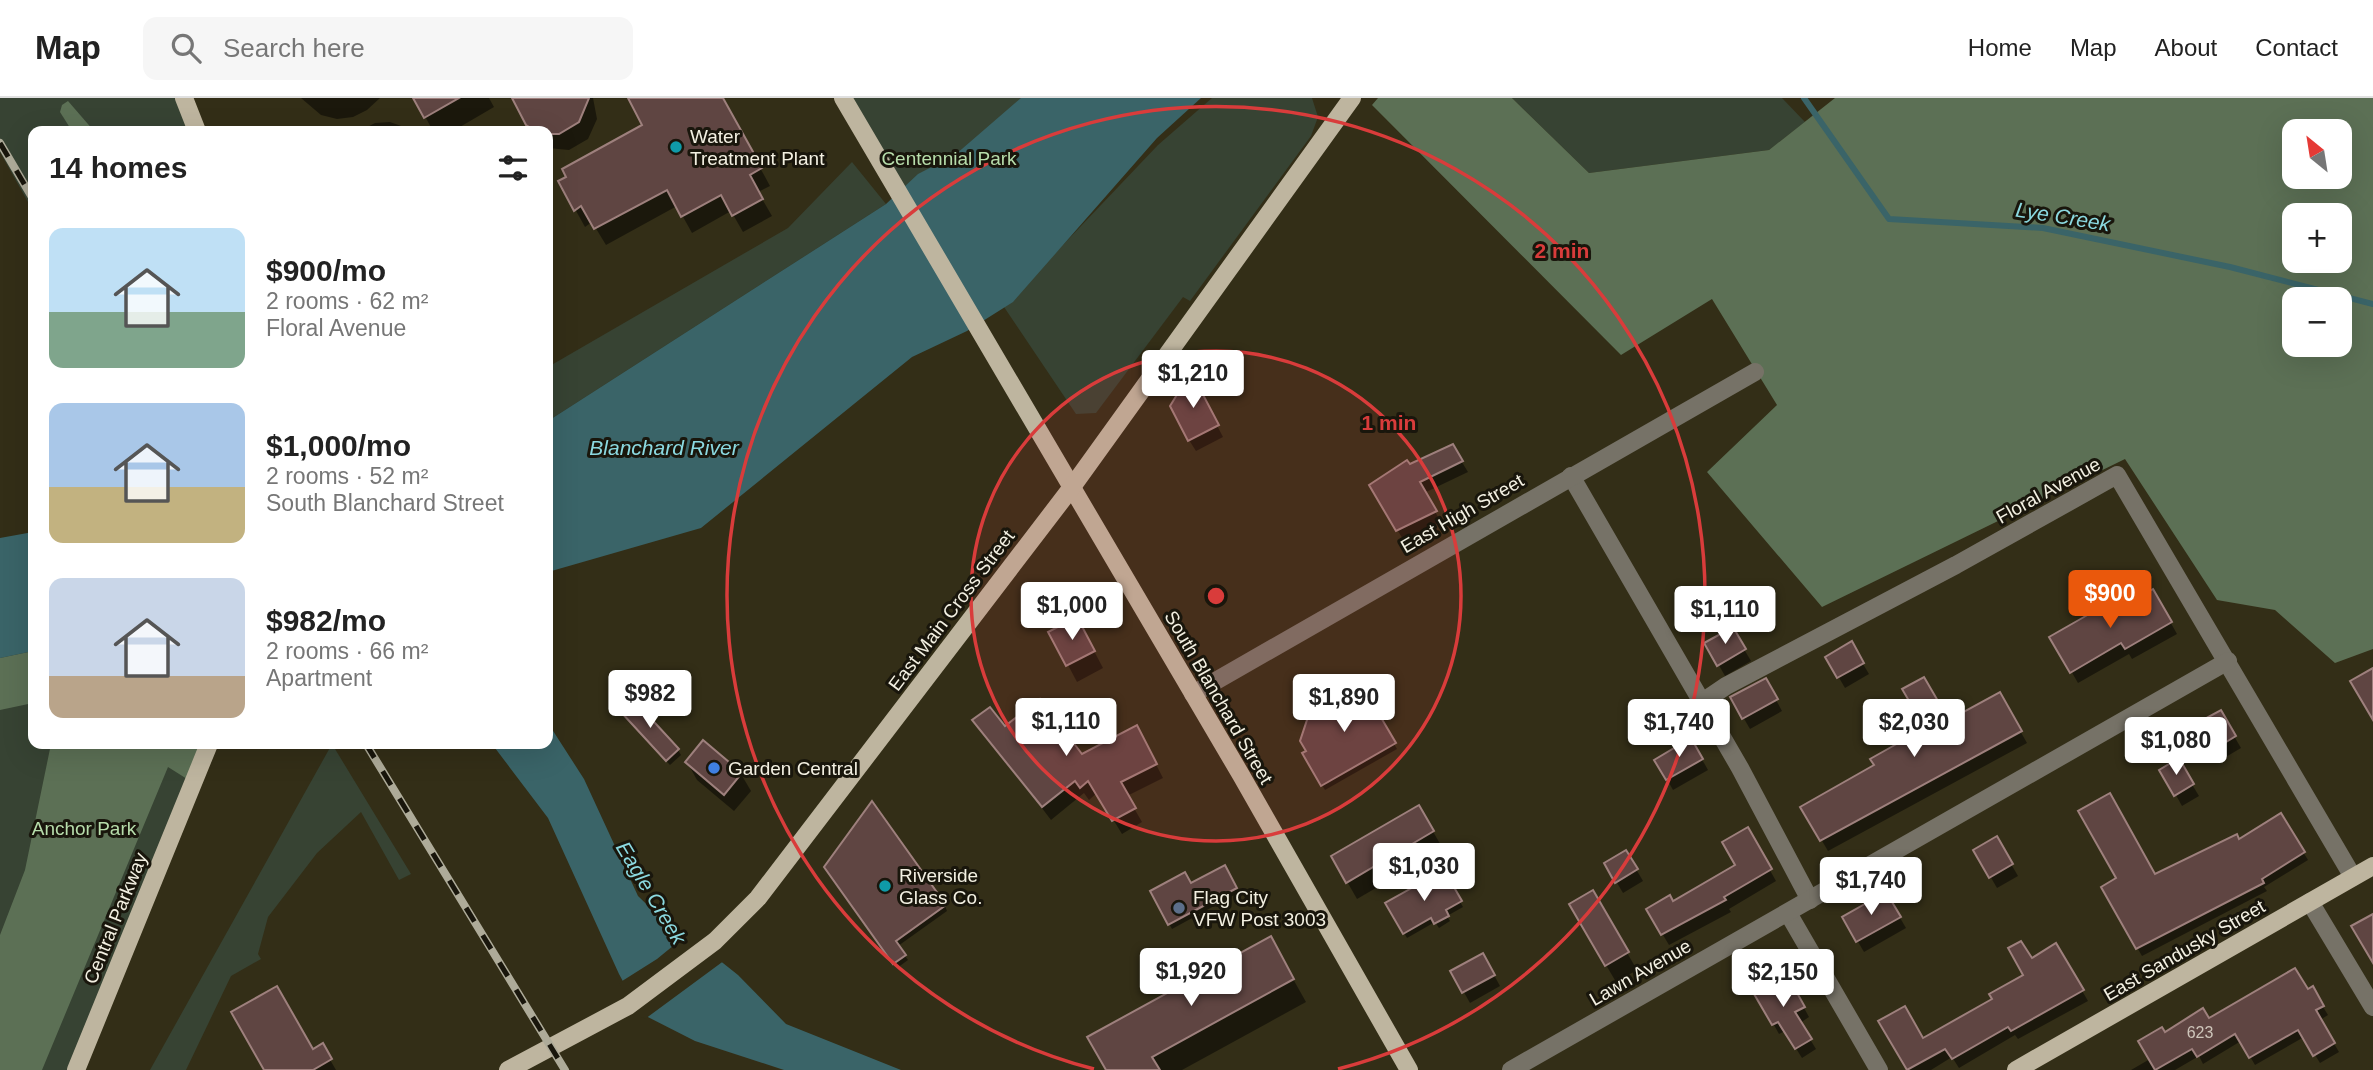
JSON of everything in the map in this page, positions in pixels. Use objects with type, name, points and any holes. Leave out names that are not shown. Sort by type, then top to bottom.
[{"type":"main road","points":[[184,98],[195,126]]},
{"type":"main road","name":"South Blanchard Street","points":[[843,98],[1193,694],[1409,1070]]},
{"type":"main road","name":"East Main Cross Street","points":[[509,1070],[628,1006],[715,941],[763,892],[1072,487],[1353,98]]},
{"type":"main road","name":"Central Parkway","points":[[76,1070],[207,749]]},
{"type":"main road","name":"East Sandusky Street","points":[[2016,1070],[2373,866]]},
{"type":"street","name":"East High Street","points":[[1193,694],[1755,372]]},
{"type":"street","name":"Floral Avenue","points":[[1702,703],[1726,686],[1956,565],[2117,475],[2353,877]]},
{"type":"street","points":[[1571,476],[1702,703],[1810,900]]},
{"type":"street","name":"Lawn Avenue","points":[[1511,1070],[2228,661]]},
{"type":"street","points":[[2310,902],[2373,1007]]},
{"type":"street","points":[[1788,913],[1880,1070]]},
{"type":"green space","points":[[0,98],[184,98],[195,126],[28,126],[28,202],[0,152]]},
{"type":"green space","name":"Centennial Park","points":[[843,98],[1110,98],[926,239]]},
{"type":"green space","points":[[1212,98],[1312,98],[1318,117],[1311,136],[1190,301],[1183,297],[1096,413],[1076,414],[1004,307],[1158,145]]},
{"type":"green space","points":[[1378,98],[1512,98],[1589,173],[1769,150],[1835,98],[2373,98],[2373,649],[2335,663],[2275,610],[2217,600],[2125,459],[1822,607],[1707,472],[1777,405],[1712,299],[1621,355],[1372,105]]},
{"type":"green space","points":[[1512,98],[1782,98],[1805,122],[1769,150],[1589,173]]},
{"type":"green space","points":[[68,101],[90,126],[69,126],[60,112],[62,105]]},
{"type":"green space","points":[[852,162],[886,204],[553,418],[553,364],[788,228]]},
{"type":"green space","name":"Anchor Park","points":[[28,598],[28,749],[207,749],[76,1070],[0,1070],[0,603]]},
{"type":"green space","points":[[28,652],[28,704],[0,710],[0,658]]},
{"type":"green space","points":[[50,749],[207,749],[195,784],[168,767],[42,1070],[0,1070],[0,935],[25,870]]},
{"type":"green space","points":[[329,749],[335,749],[411,874],[399,880],[361,812],[317,853],[268,917],[258,954],[261,959],[231,976],[186,1070],[150,1070]]},
{"type":"water","name":"Blanchard River","points":[[1021,98],[1201,98],[1157,138],[1013,302],[967,331],[912,357],[701,528],[553,571],[553,418],[886,204],[918,174],[955,155]]},
{"type":"water","points":[[28,533],[28,652],[0,658],[0,538]]},
{"type":"water","points":[[553,731],[584,779],[638,896],[673,930],[689,936],[738,975],[786,1024],[901,1070],[784,1070],[695,1041],[640,1013],[619,974],[548,818],[496,749],[553,749]]},
{"type":"pier","points":[[690,932],[725,960],[645,1019],[640,1016],[619,983],[657,959]]},
{"type":"building","points":[[413,98],[459,98],[424,118]]},
{"type":"building","points":[[512,98],[589,98],[579,122],[559,134],[553,134],[553,126],[526,125]]},
{"type":"building","name":"Water Treatment Plant","points":[[628,98],[723,98],[762,168],[750,175],[763,199],[732,216],[721,195],[681,217],[667,190],[594,229],[581,206],[574,211],[558,181],[566,177],[562,169],[642,125]]},
{"type":"building","points":[[1191,372],[1219,425],[1188,441],[1170,406]]},
{"type":"building","points":[[1453,444],[1463,461],[1420,482],[1437,511],[1396,531],[1369,485],[1407,460],[1410,464]]},
{"type":"building","points":[[2153,589],[2172,622],[2125,649],[2121,643],[2070,673],[2049,637],[2112,601],[2117,610]]},
{"type":"building","points":[[1077,617],[1095,651],[1066,666],[1048,632]]},
{"type":"building","points":[[1733,627],[1746,649],[1717,666],[1704,643]]},
{"type":"building","points":[[1852,641],[1864,663],[1837,678],[1825,657]]},
{"type":"building","points":[[2373,668],[2373,720],[2350,681]]},
{"type":"building","points":[[1924,677],[1949,720],[2000,692],[2022,731],[1820,841],[1800,807],[1874,765],[1870,759],[1925,728],[1902,689]]},
{"type":"building","points":[[1766,678],[1778,699],[1742,719],[1730,697]]},
{"type":"building","points":[[1360,682],[1396,743],[1321,786],[1302,753],[1306,751],[1300,741],[1310,711]]},
{"type":"building","points":[[633,699],[679,749],[666,761],[620,711]]},
{"type":"building","points":[[1040,699],[1082,754],[1137,725],[1157,764],[1121,782],[1136,808],[1112,821],[1088,781],[1080,788],[1075,781],[1042,807],[972,720],[990,707],[1005,726]]},
{"type":"building","points":[[2221,710],[2236,736],[2216,748],[2201,721]]},
{"type":"building","points":[[1691,738],[1703,759],[1666,780],[1654,760]]},
{"type":"building","name":"Garden Central","points":[[703,740],[742,773],[724,795],[685,762]]},
{"type":"building","points":[[2179,758],[2194,784],[2174,796],[2159,770]]},
{"type":"building","points":[[2110,793],[2155,874],[2237,834],[2239,839],[2281,813],[2305,852],[2262,879],[2264,883],[2136,949],[2101,887],[2116,878],[2078,811]]},
{"type":"building","name":"Riverside Glass Co.","points":[[872,801],[946,905],[896,941],[906,955],[893,964],[824,867]]},
{"type":"building","points":[[1419,805],[1434,831],[1346,883],[1331,856]]},
{"type":"building","points":[[1748,827],[1772,869],[1724,897],[1726,900],[1661,935],[1646,909],[1670,895],[1673,901],[1735,865],[1722,842]]},
{"type":"building","points":[[1997,836],[2013,864],[1989,878],[1973,850]]},
{"type":"building","points":[[1626,850],[1638,869],[1615,883],[1604,863]]},
{"type":"building","name":"Flag City VFW Post 3003","points":[[1225,865],[1237,888],[1168,925],[1150,891],[1185,872],[1191,883]]},
{"type":"building","points":[[1444,870],[1462,901],[1446,910],[1449,916],[1434,924],[1431,918],[1403,934],[1385,903]]},
{"type":"building","points":[[1593,890],[1629,952],[1605,966],[1569,904]]},
{"type":"building","points":[[1886,892],[1901,917],[1856,942],[1842,917]]},
{"type":"building","points":[[2373,914],[2373,963],[2351,926]]},
{"type":"building","points":[[1271,936],[1294,979],[1152,1057],[1160,1070],[1106,1070],[1087,1037]]},
{"type":"building","points":[[2021,941],[2032,958],[2056,943],[2084,990],[2011,1031],[2008,1027],[1952,1059],[1945,1049],[1907,1070],[1878,1021],[1905,1006],[1923,1038],[1992,999],[1989,994],[2023,975],[2008,948]]},
{"type":"building","points":[[1483,953],[1495,975],[1462,993],[1450,971]]},
{"type":"building","points":[[2295,968],[2308,989],[2313,986],[2324,1006],[2316,1010],[2335,1043],[2313,1056],[2298,1030],[2249,1058],[2235,1034],[2197,1057],[2192,1049],[2155,1070],[2138,1041],[2162,1027],[2165,1032],[2203,1008],[2209,1018]]},
{"type":"building","points":[[1769,976],[1776,990],[1791,982],[1805,1007],[1795,1012],[1812,1039],[1795,1049],[1778,1022],[1772,1025],[1750,987]]},
{"type":"building","points":[[277,986],[313,1049],[323,1043],[332,1059],[313,1070],[264,1070],[231,1012]]},
{"type":"waterway","name":"Lye Creek","points":[[1804,98],[1889,219],[2043,228],[2230,267],[2373,304]]},
{"type":"railway","points":[[0,143],[28,191]]},
{"type":"railway","points":[[369,749],[565,1070]]},
{"type":"place","name":"Water Treatment Plant","points":[[676,147]]},
{"type":"place","name":"Garden Central","points":[[714,768]]},
{"type":"place","name":"Riverside Glass Co.","points":[[885,886]]},
{"type":"place","name":"Flag City VFW Post 3003","points":[[1179,908]]},
{"type":"water label","name":"Eagle Creek","points":[[651,893]]}]
